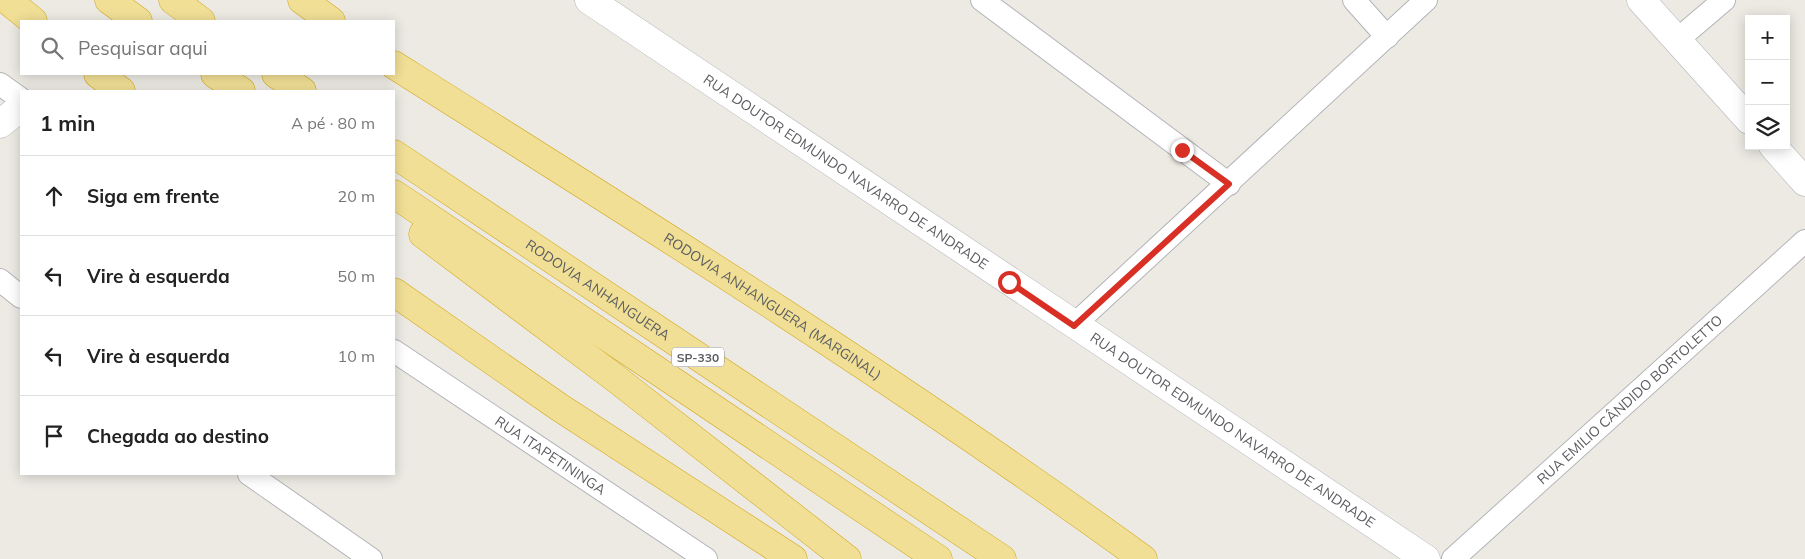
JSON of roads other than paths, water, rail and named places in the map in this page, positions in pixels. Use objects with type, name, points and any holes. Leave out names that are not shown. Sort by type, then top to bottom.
[{"type":"highway","points":[[7,0],[32,20]]},
{"type":"highway","points":[[109,0],[137,20]]},
{"type":"highway","points":[[173,0],[200,20]]},
{"type":"highway","points":[[302,0],[330,20]]},
{"type":"highway","name":"RODOVIA ANHANGUERA (MARGINAL)","points":[[395,66],[864,364],[1045,488],[1142,559]]},
{"type":"highway","points":[[99,75],[120,90]]},
{"type":"highway","points":[[210,75],[231,90]]},
{"type":"highway","points":[[217,75],[239,90]]},
{"type":"highway","points":[[278,75],[300,90]]},
{"type":"highway","name":"RODOVIA ANHANGUERA","points":[[395,155],[1002,559]]},
{"type":"highway","name":"SP-330","points":[[395,195],[938,559]]},
{"type":"highway","points":[[395,213],[615,378],[847,559]]},
{"type":"highway","points":[[395,293],[559,407],[793,559]]},
{"type":"street","name":"RUA DOUTOR EDMUNDO NAVARRO DE ANDRADE","points":[[589,0],[1074,326],[1426,559]]},
{"type":"street","points":[[982,0],[1229,184]]},
{"type":"street","points":[[1354,0],[1387,37]]},
{"type":"street","points":[[1074,326],[1426,0]]},
{"type":"street","points":[[1641,0],[1745,116]]},
{"type":"street","points":[[1677,40],[1724,0]]},
{"type":"street","points":[[0,84],[20,98]]},
{"type":"street","points":[[0,124],[20,108]]},
{"type":"street","points":[[1776,150],[1805,182]]},
{"type":"street","name":"RUA EMILIO CÂNDIDO BORTOLETTO","points":[[1453,559],[1805,241]]},
{"type":"street","points":[[0,280],[20,296]]},
{"type":"street","name":"RUA ITAPETININGA","points":[[395,351],[706,559]]},
{"type":"street","points":[[251,475],[371,559]]}]
